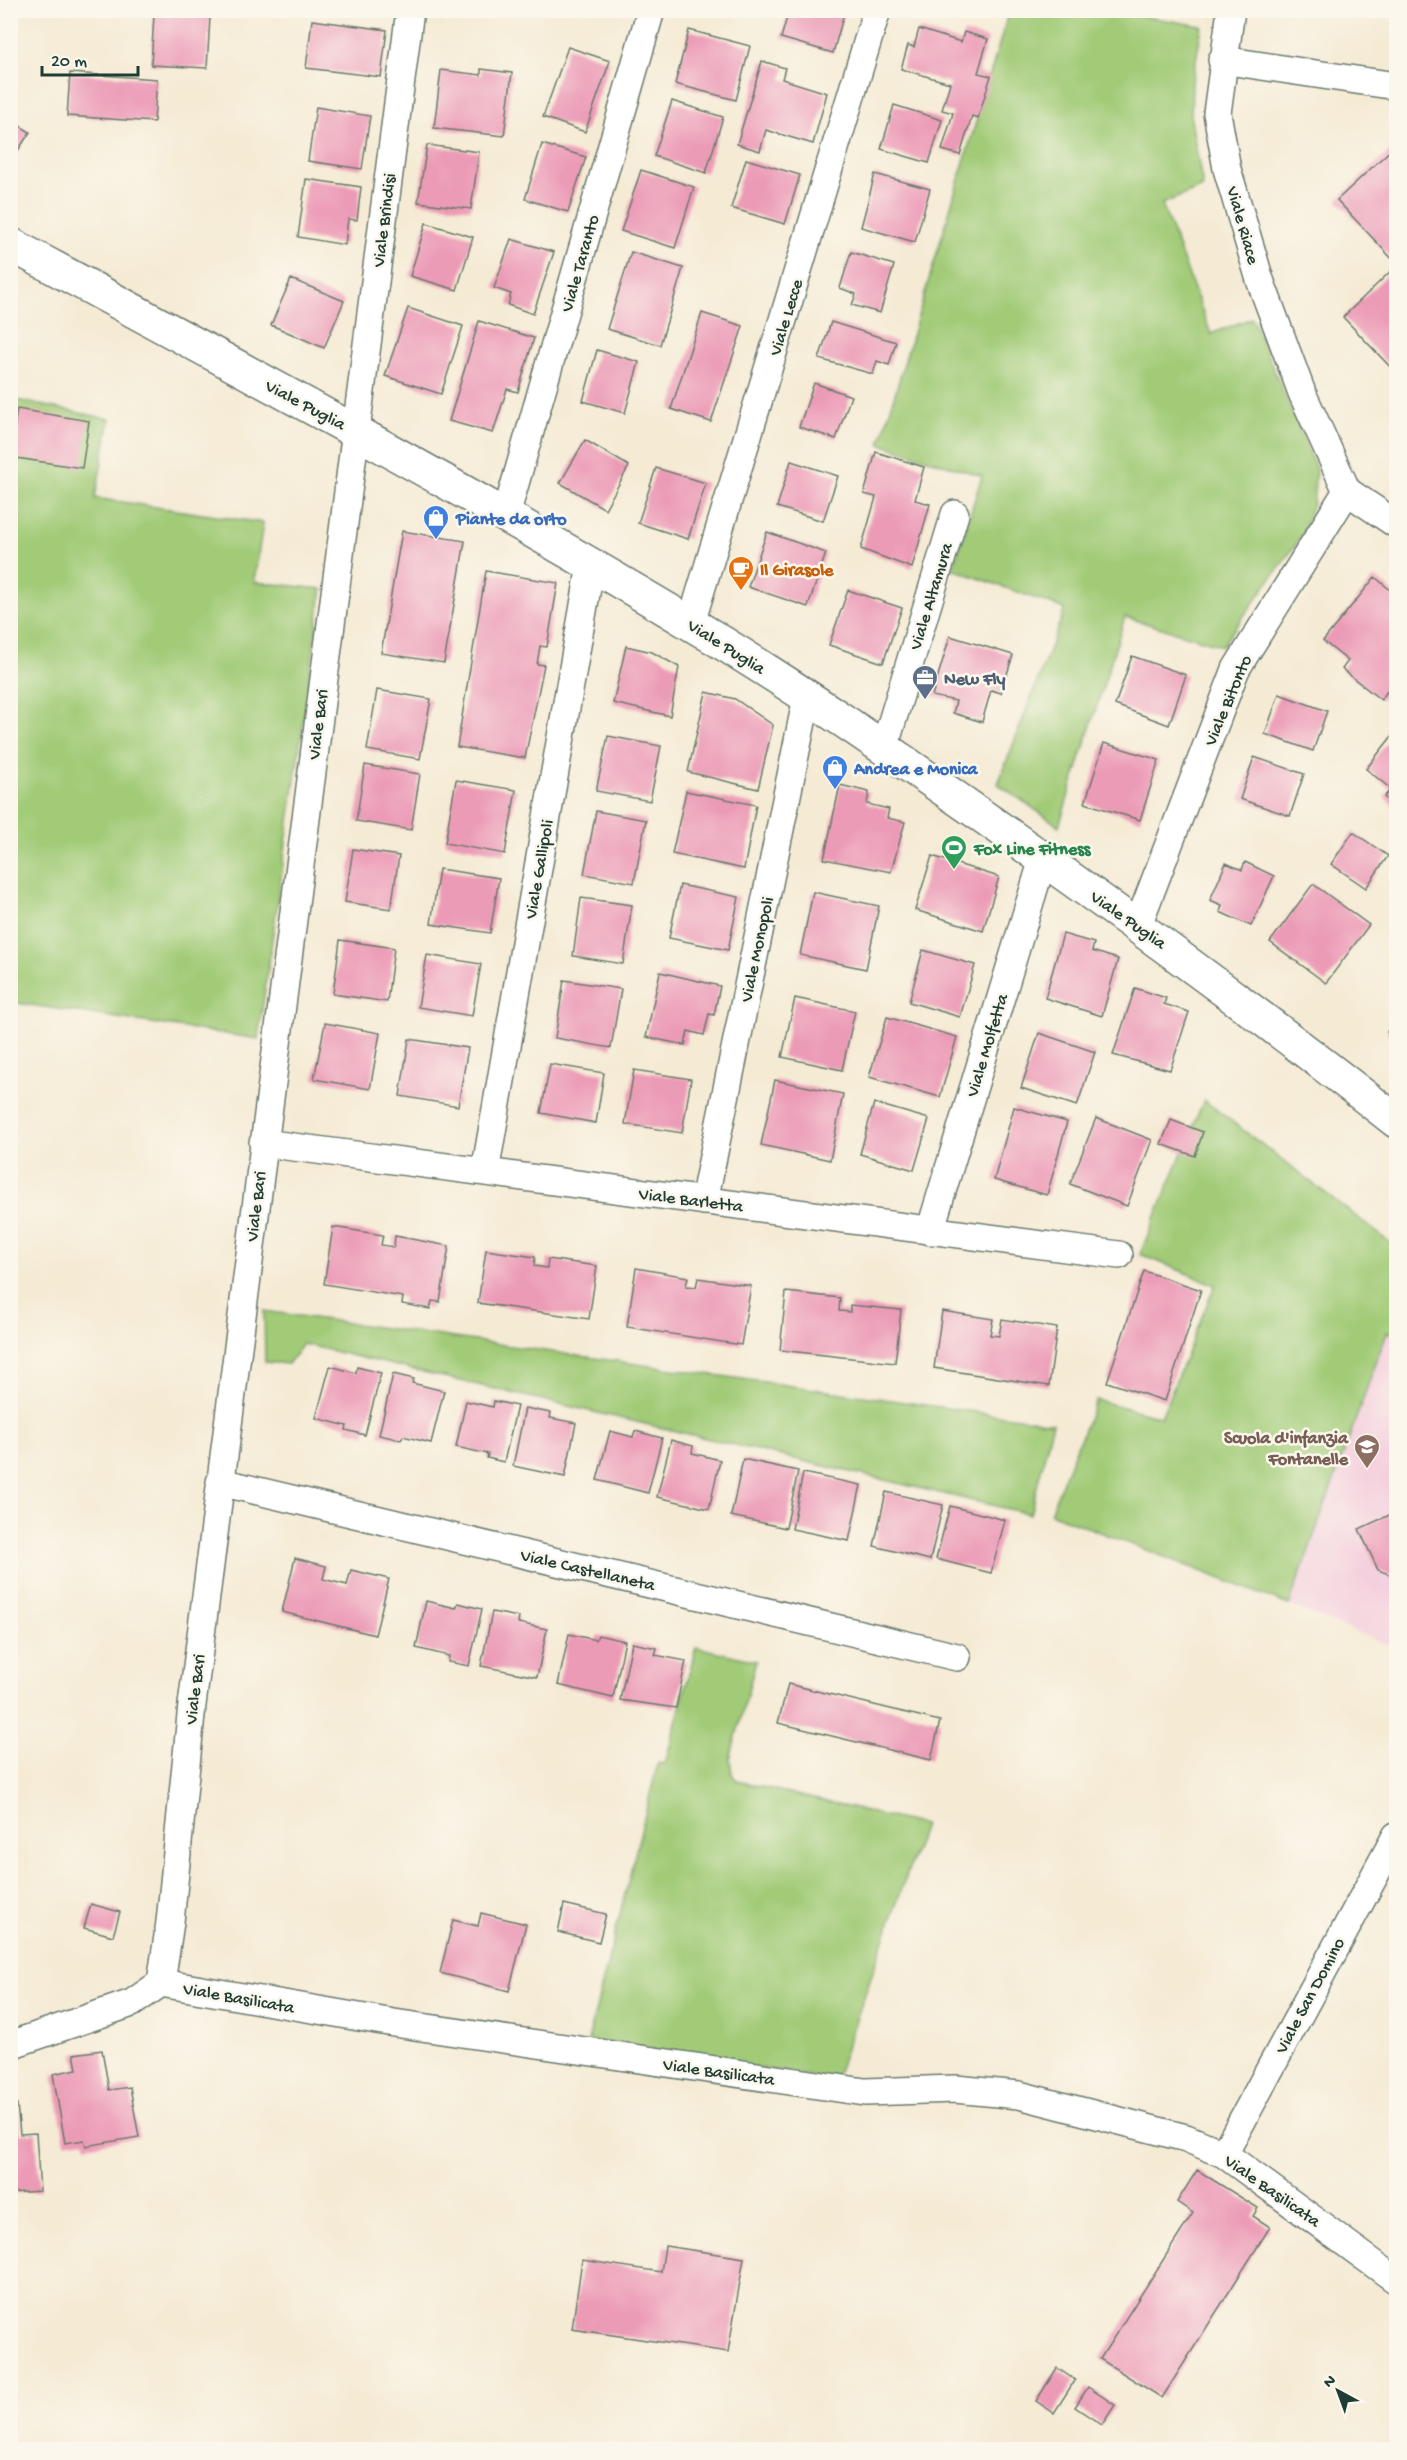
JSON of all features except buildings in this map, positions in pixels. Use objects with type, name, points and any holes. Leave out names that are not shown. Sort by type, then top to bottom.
[{"type":"main road","name":"Viale Puglia","points":[[10,244],[355,430],[691,623],[884,748],[1138,925],[1281,1030],[1396,1121]]},
{"type":"street","name":"Viale Brindisi","points":[[355,430],[410,10]]},
{"type":"street","name":"Viale Taranto","points":[[506,515],[651,10]]},
{"type":"street","name":"Viale Lecce","points":[[691,623],[877,10]]},
{"type":"street","name":"Viale Riace","points":[[1231,10],[1222,60],[1217,113],[1227,169],[1260,280],[1302,393],[1347,491]]},
{"type":"street","points":[[1222,60],[1396,86]]},
{"type":"street","name":"Viale Bari","points":[[161,1983],[170,1922],[192,1705],[355,430]]},
{"type":"street","points":[[1347,491],[1396,524]]},
{"type":"street","name":"Viale Bitonto","points":[[1138,925],[1236,669],[1347,491]]},
{"type":"street","name":"Viale Altamura","points":[[884,748],[955,514]]},
{"type":"street","name":"Viale Gallipoli","points":[[485,1172],[591,565]]},
{"type":"street","name":"Viale Monopoli","points":[[704,1201],[807,697]]},
{"type":"street","name":"Viale Molfetta","points":[[930,1231],[1043,859]]},
{"type":"street","name":"Viale Barletta","points":[[263,1143],[1119,1255]]},
{"type":"street","name":"Viale Castellaneta","points":[[220,1482],[957,1657]]},
{"type":"street","name":"Viale San Domino","points":[[1224,2154],[1396,1836]]},
{"type":"street","name":"Viale Basilicata","points":[[10,2045],[132,2003],[161,1983],[394,2023],[865,2092],[954,2089],[1019,2095],[1186,2138],[1224,2154],[1396,2280]]},
{"type":"shaded area","name":"Scuola d'infanzia Fontanelle","points":[[1387,1331],[1396,1334],[1396,1648],[1289,1605]]},
{"type":"green space","points":[[1009,11],[1114,11],[1202,26],[1192,83],[1191,120],[1203,187],[1162,204],[1211,334],[1252,318],[1316,469],[1313,503],[1302,536],[1222,646],[1125,617],[1059,826],[998,784],[1065,609],[953,569],[982,476],[880,444]]},
{"type":"green space","points":[[11,399],[110,419],[95,498],[263,523],[254,582],[322,589],[258,1039],[11,1002]]},
{"type":"green space","points":[[1204,1100],[1396,1247],[1396,1334],[1387,1332],[1289,1605],[1050,1513],[1096,1400],[1161,1417],[1215,1285],[1140,1254]]},
{"type":"green space","points":[[264,1311],[1053,1423],[1030,1514],[303,1344],[288,1364],[265,1362]]},
{"type":"green space","points":[[696,1647],[756,1661],[730,1759],[732,1774],[737,1781],[924,1825],[835,2080],[588,2041],[658,1763],[665,1764]]},
{"type":"place","name":"Piante da orto","points":[[436,541]]},
{"type":"place","name":"Il Girasole","points":[[741,592]]},
{"type":"place","name":"New Fly","points":[[925,701]]},
{"type":"place","name":"Andrea e Monica","points":[[835,791]]},
{"type":"place","name":"Fox Line Fitness","points":[[954,871]]},
{"type":"place","name":"Scuola d'infanzia Fontanelle","points":[[1367,1470]]}]
